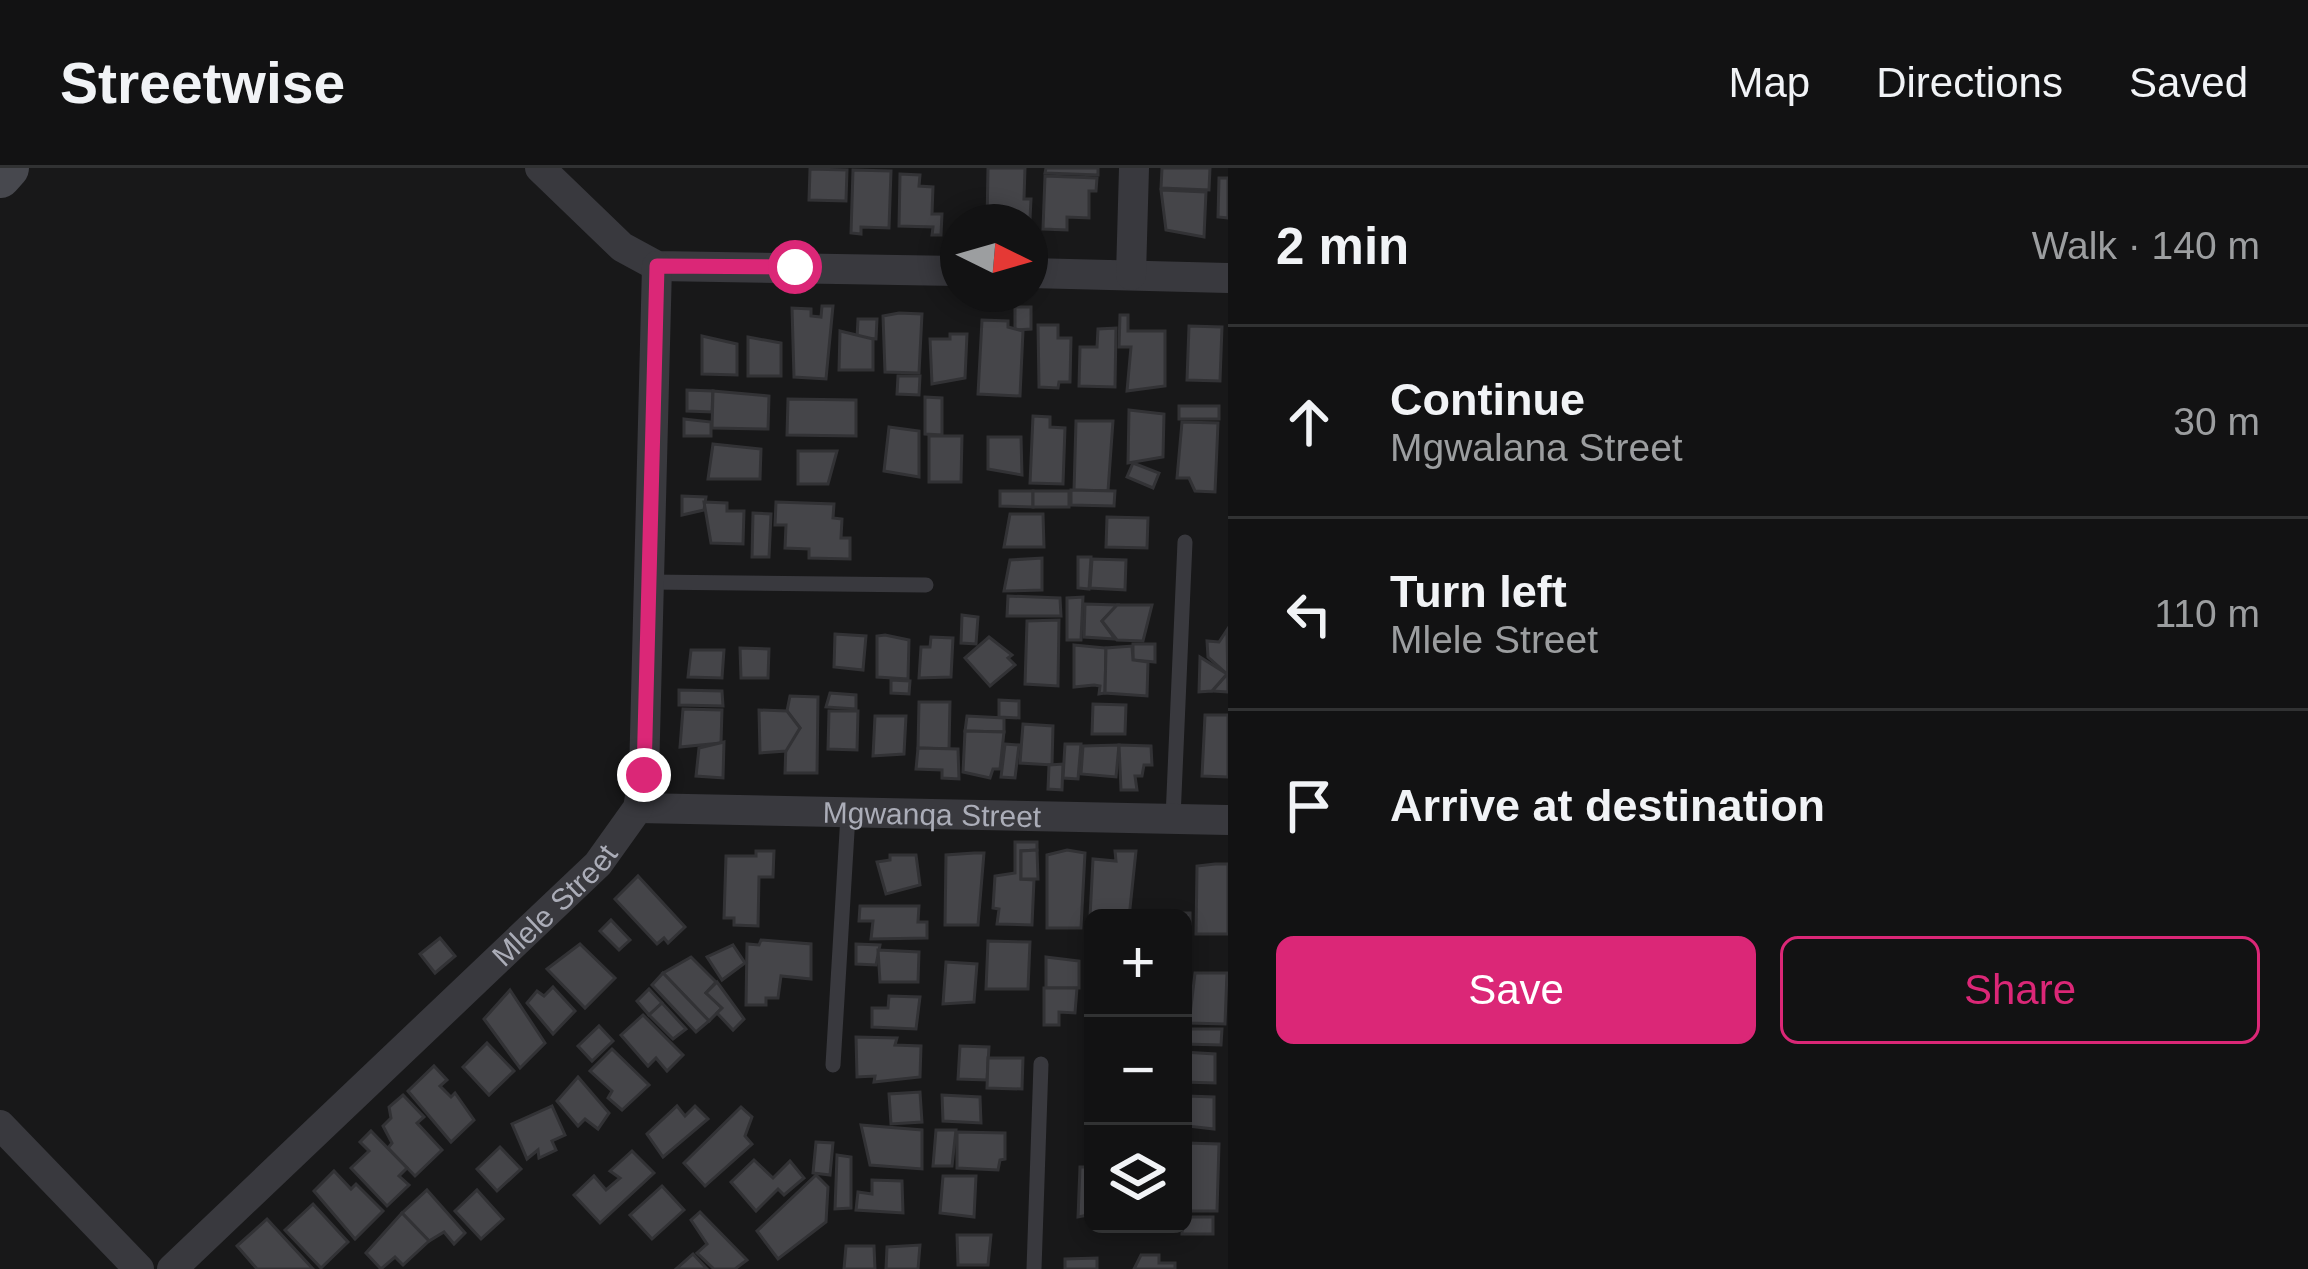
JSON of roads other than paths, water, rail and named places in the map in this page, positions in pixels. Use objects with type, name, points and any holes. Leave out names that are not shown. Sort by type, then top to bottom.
[{"type":"street","points":[[0,177],[8,168]]},
{"type":"street","points":[[540,168],[622,247],[657,266],[940,271]]},
{"type":"street","points":[[1131,275],[1134,168]]},
{"type":"street","points":[[638,808],[657,266]]},
{"type":"street","points":[[1048,273],[1228,278]]},
{"type":"street","name":"Mgwanqa Street","points":[[638,808],[1228,820]]},
{"type":"street","name":"Mlele Street","points":[[172,1269],[598,864],[638,808]]},
{"type":"street","points":[[0,1125],[139,1269]]},
{"type":"lane","points":[[1173,818],[1185,542]]},
{"type":"lane","points":[[649,582],[926,585]]},
{"type":"lane","points":[[833,1065],[848,815]]},
{"type":"lane","points":[[1034,1269],[1041,1064]]}]
